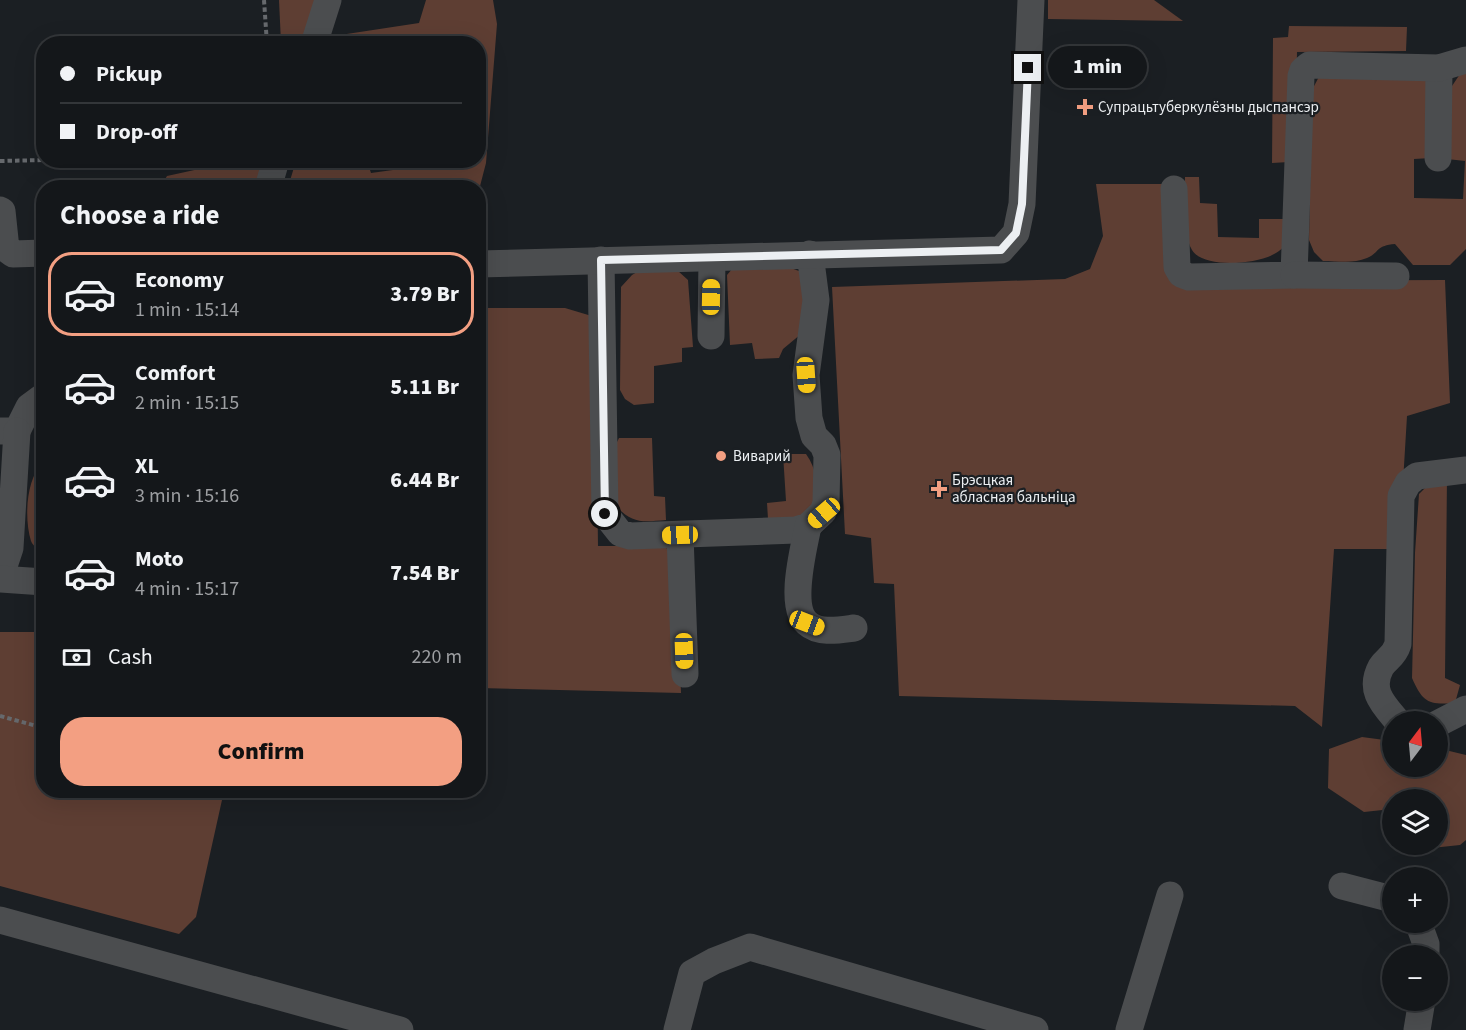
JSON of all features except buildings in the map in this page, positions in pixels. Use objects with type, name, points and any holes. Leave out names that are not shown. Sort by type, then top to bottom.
[{"type":"lane","points":[[317,36],[328,0]]},
{"type":"lane","points":[[486,264],[1001,250],[1016,233],[1022,204],[1031,0]]},
{"type":"lane","points":[[1294,275],[1303,70],[1309,65],[1439,68],[1466,60]]},
{"type":"lane","points":[[1438,158],[1439,68]]},
{"type":"lane","points":[[1174,189],[1177,267],[1181,274],[1189,277],[1396,276]]},
{"type":"lane","points":[[0,210],[2,211],[6,249],[12,254],[36,253]]},
{"type":"lane","points":[[601,260],[605,514],[620,533],[630,537],[796,530],[808,526],[824,513],[827,455],[823,445],[814,436],[809,418],[806,375],[816,300],[810,254]]},
{"type":"lane","points":[[711,258],[711,336]]},
{"type":"lane","points":[[36,402],[8,431],[10,548],[0,579],[36,581]]},
{"type":"lane","points":[[1389,711],[1379,699],[1376,683],[1382,666],[1395,654],[1398,644],[1401,496],[1408,483],[1417,476],[1466,470]]},
{"type":"lane","points":[[808,526],[797,591],[800,610],[807,623],[827,631],[854,628]]},
{"type":"lane","points":[[680,535],[685,674]]},
{"type":"lane","points":[[1448,718],[1466,709]]},
{"type":"lane","points":[[1342,886],[1382,896]]},
{"type":"lane","points":[[1129,1030],[1170,895]]},
{"type":"lane","points":[[0,920],[400,1030]]},
{"type":"lane","points":[[677,1030],[692,974],[714,961],[750,947],[1035,1030]]},
{"type":"lane","points":[[1417,1030],[1420,1011]]},
{"type":"path","points":[[264,0],[266,36]]},
{"type":"path","points":[[0,161],[36,160]]},
{"type":"path","points":[[0,716],[36,726]]},
{"type":"shaded area","points":[[279,0],[322,0],[311,36],[281,36]]},
{"type":"shaded area","points":[[426,0],[493,0],[497,24],[486,163],[486,36],[340,36],[419,23]]},
{"type":"shaded area","points":[[1048,0],[1154,0],[1183,21],[1048,19]]},
{"type":"shaded area","points":[[1289,26],[1407,27],[1406,51],[1297,52],[1294,223],[1289,239],[1279,251],[1260,259],[1234,263],[1208,260],[1192,250],[1189,243],[1185,215],[1185,177],[1199,177],[1200,203],[1217,204],[1218,237],[1259,238],[1259,219],[1288,219],[1289,162],[1272,163],[1273,38],[1288,37]]},
{"type":"shaded area","points":[[1466,68],[1466,249],[1450,265],[1413,265],[1395,244],[1384,246],[1362,260],[1323,261],[1314,252],[1309,240],[1312,90],[1322,71],[1423,74],[1431,92],[1431,158],[1414,159],[1414,198],[1463,199],[1465,161],[1447,159],[1450,89]]},
{"type":"shaded area","points":[[294,168],[369,168],[371,173],[407,168],[485,168],[482,180],[290,180]]},
{"type":"shaded area","points":[[199,169],[263,169],[260,180],[165,180],[167,176]]},
{"type":"shaded area","points":[[1096,184],[1169,184],[1174,281],[1445,280],[1450,403],[1407,416],[1399,549],[1334,549],[1322,727],[1295,706],[899,696],[894,584],[874,583],[871,538],[845,534],[832,287],[1065,279],[1090,269],[1103,236]]},
{"type":"shaded area","points":[[785,266],[799,271],[808,282],[801,334],[783,349],[779,358],[755,359],[752,343],[730,345],[727,275],[733,268]]},
{"type":"shaded area","points":[[642,269],[678,271],[688,280],[693,347],[682,348],[682,362],[654,366],[654,403],[634,405],[625,399],[620,390],[621,287],[632,275]]},
{"type":"shaded area","points":[[486,308],[565,308],[595,317],[598,546],[665,546],[676,561],[681,693],[486,688]]},
{"type":"shaded area","points":[[619,438],[652,438],[654,496],[665,497],[666,520],[638,521],[627,516],[616,506],[614,448]]},
{"type":"shaded area","points":[[783,454],[806,454],[815,472],[818,505],[798,517],[768,519],[767,503],[786,501]]},
{"type":"shaded area","points":[[36,471],[36,548],[31,541],[27,510]]},
{"type":"shaded area","points":[[1447,477],[1445,678],[1460,685],[1455,703],[1433,703],[1420,693],[1412,678],[1415,553],[1419,494],[1433,480]]},
{"type":"shaded area","points":[[0,632],[36,632],[36,798],[222,798],[196,917],[179,934],[0,886]]},
{"type":"shaded area","points":[[1362,737],[1382,740],[1382,777],[1448,777],[1448,751],[1466,755],[1466,840],[1460,845],[1448,846],[1448,789],[1382,789],[1382,810],[1364,812],[1328,788],[1329,749]]},
{"type":"place","name":"Супрацьтуберкулёзны дыспансэр","points":[[1085,107]]},
{"type":"place","name":"Виварий","points":[[721,456]]},
{"type":"place","name":"Брэсцкая абласная бальніца","points":[[939,489]]},
{"type":"route","points":[[605,514],[601,260],[1001,250],[1016,233],[1022,204],[1028,68]]}]
